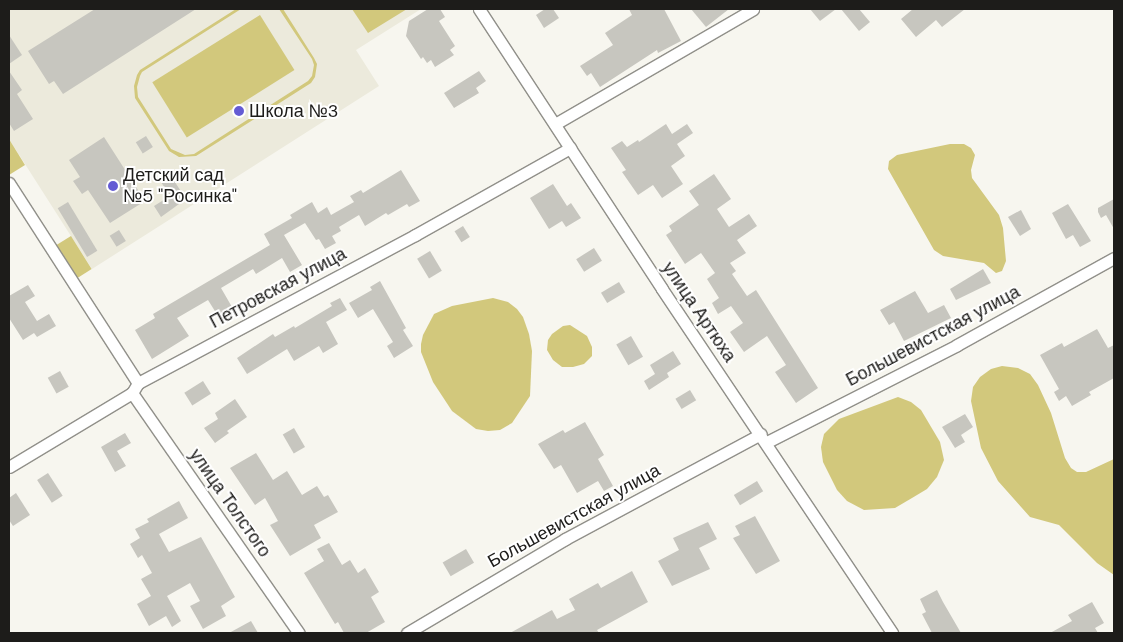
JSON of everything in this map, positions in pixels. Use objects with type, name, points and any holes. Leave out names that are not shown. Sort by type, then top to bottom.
[{"type":"street","name":"улица Артюха","points":[[479,9],[556,124],[662,290],[764,438],[892,633]]},
{"type":"street","points":[[556,124],[753,9]]},
{"type":"street","name":"Петровская улица","points":[[9,467],[135,388],[570,148]]},
{"type":"street","name":"улица Толстого","points":[[9,184],[135,388],[299,633]]},
{"type":"street","name":"Большевистская улица","points":[[407,633],[565,539],[764,438],[957,345],[1114,258]]},
{"type":"shaded area","name":"Школа №3","points":[[9,9],[421,9],[356,50],[379,86],[92,269],[9,139]]},
{"type":"shaded area","points":[[236,9],[241,9],[142,72],[140,76],[137,87],[138,97],[171,149],[185,155],[194,154],[308,81],[312,76],[314,65],[312,59],[279,9],[283,9],[314,58],[317,64],[315,77],[311,83],[196,156],[179,157],[169,151],[135,98],[134,86],[137,75],[140,70]]},
{"type":"shaded area","points":[[352,9],[407,9],[368,33]]},
{"type":"shaded area","points":[[260,15],[294,70],[187,137],[152,82]]},
{"type":"shaded area","points":[[9,139],[25,165],[9,175]]},
{"type":"shaded area","points":[[950,144],[964,144],[971,148],[975,155],[971,170],[972,178],[999,215],[1003,228],[1006,261],[1002,271],[996,273],[984,263],[943,256],[934,250],[888,169],[889,161],[897,155]]},
{"type":"shaded area","points":[[71,236],[92,269],[75,280],[54,247]]},
{"type":"shaded area","points":[[493,298],[508,302],[523,317],[532,351],[530,396],[512,423],[500,430],[488,431],[476,429],[452,411],[433,382],[421,352],[421,344],[423,335],[434,314],[452,306]]},
{"type":"shaded area","points":[[570,325],[587,336],[592,347],[592,356],[584,364],[562,367],[553,360],[547,350],[548,340],[552,334],[563,326]]},
{"type":"shaded area","points":[[1002,366],[1018,368],[1030,374],[1038,385],[1051,413],[1065,458],[1071,468],[1077,472],[1086,472],[1114,459],[1114,575],[1097,563],[1059,525],[1030,517],[998,481],[981,448],[971,401],[973,387],[980,377],[991,369]]},
{"type":"shaded area","points":[[898,397],[911,402],[921,410],[940,442],[944,460],[937,477],[927,489],[895,508],[864,510],[847,501],[837,490],[823,462],[821,447],[824,434],[839,419]]},
{"type":"building","points":[[95,9],[196,9],[63,94],[54,81],[49,84],[28,51]]},
{"type":"building","points":[[428,9],[440,9],[445,17],[439,21],[455,46],[450,50],[454,55],[435,67],[431,60],[427,63],[423,57],[421,59],[406,36],[409,21]]},
{"type":"building","points":[[545,9],[553,9],[559,18],[544,28],[536,15]]},
{"type":"building","points":[[629,9],[664,9],[681,41],[658,53],[657,50],[600,87],[591,73],[587,76],[580,66],[613,45],[605,33],[632,15]]},
{"type":"building","points":[[691,9],[729,9],[706,27]]},
{"type":"building","points":[[810,9],[836,9],[820,21]]},
{"type":"building","points":[[841,9],[859,9],[870,22],[859,31]]},
{"type":"building","points":[[913,9],[965,9],[942,27],[936,20],[916,37],[901,19]]},
{"type":"building","points":[[9,35],[22,55],[9,64]]},
{"type":"building","points":[[9,71],[22,90],[17,94],[33,119],[14,131],[9,123]]},
{"type":"building","points":[[479,71],[486,81],[476,88],[479,93],[454,108],[444,93]]},
{"type":"building","points":[[666,124],[672,134],[687,124],[693,133],[677,144],[685,156],[671,166],[683,184],[662,198],[653,185],[638,195],[622,172],[626,170],[611,148],[622,141],[627,147],[638,140],[639,142]]},
{"type":"building","points":[[146,136],[153,147],[143,153],[136,142]]},
{"type":"building","points":[[104,137],[145,201],[110,223],[88,190],[82,194],[73,181],[80,177],[69,160]]},
{"type":"building","points":[[401,170],[420,201],[409,207],[407,204],[388,215],[386,213],[365,226],[359,215],[339,227],[341,231],[332,236],[336,243],[325,249],[319,239],[316,240],[305,223],[284,235],[302,265],[290,272],[282,258],[256,274],[253,269],[221,288],[232,307],[218,316],[208,300],[177,318],[189,336],[152,359],[135,330],[155,318],[153,314],[270,245],[264,234],[292,218],[290,215],[312,202],[318,213],[327,207],[331,215],[354,202],[350,196],[361,190],[363,193]]},
{"type":"building","points":[[169,173],[186,199],[161,217],[154,206],[170,196],[159,179]]},
{"type":"building","points":[[714,174],[731,199],[717,209],[729,227],[749,214],[757,226],[737,240],[746,253],[730,263],[736,271],[732,274],[747,296],[756,290],[818,388],[796,403],[775,372],[786,365],[767,336],[744,352],[730,332],[743,323],[731,306],[718,314],[712,303],[719,298],[707,279],[715,273],[701,253],[685,264],[666,235],[672,231],[669,226],[699,205],[689,191]]},
{"type":"building","points":[[553,184],[567,206],[571,203],[581,218],[566,227],[562,221],[549,229],[530,198]]},
{"type":"building","points":[[1114,199],[1114,229],[1106,215],[1101,218],[1098,208]]},
{"type":"building","points":[[68,202],[97,251],[87,257],[58,208]]},
{"type":"building","points":[[1068,204],[1091,241],[1080,247],[1073,235],[1066,239],[1052,213]]},
{"type":"building","points":[[1021,210],[1031,229],[1020,236],[1008,217]]},
{"type":"building","points":[[463,226],[470,237],[461,242],[455,231]]},
{"type":"building","points":[[119,230],[126,241],[117,247],[110,236]]},
{"type":"building","points":[[594,248],[602,261],[584,272],[576,259]]},
{"type":"building","points":[[430,251],[442,271],[429,278],[417,259]]},
{"type":"building","points":[[983,269],[991,283],[956,300],[950,289]]},
{"type":"building","points":[[380,281],[406,328],[403,330],[413,346],[394,358],[387,346],[393,342],[373,309],[358,318],[349,303],[372,290],[370,287]]},
{"type":"building","points":[[619,282],[625,292],[607,303],[601,293]]},
{"type":"building","points":[[28,285],[35,296],[25,302],[37,321],[49,314],[56,326],[37,337],[34,333],[23,340],[9,318],[9,296]]},
{"type":"building","points":[[915,291],[928,313],[944,305],[951,318],[904,341],[894,322],[889,325],[880,310]]},
{"type":"building","points":[[340,298],[347,310],[326,322],[338,344],[323,353],[319,346],[294,361],[287,349],[247,374],[237,358],[273,334],[275,337],[294,326],[295,328],[332,306],[330,303]]},
{"type":"building","points":[[1097,329],[1108,348],[1114,345],[1114,378],[1089,392],[1091,395],[1072,406],[1066,396],[1059,401],[1054,392],[1059,389],[1040,355],[1062,343],[1064,347]]},
{"type":"building","points":[[631,336],[643,357],[628,365],[616,344]]},
{"type":"building","points":[[673,351],[681,364],[667,373],[669,377],[649,390],[644,381],[655,374],[650,365]]},
{"type":"building","points":[[60,371],[69,387],[56,394],[48,378]]},
{"type":"building","points":[[203,381],[211,394],[192,405],[184,393]]},
{"type":"building","points":[[690,390],[696,400],[682,409],[675,399]]},
{"type":"building","points":[[235,399],[247,417],[227,431],[229,433],[215,443],[204,428],[218,419],[215,413]]},
{"type":"building","points":[[965,414],[973,427],[961,435],[965,442],[955,448],[942,427]]},
{"type":"building","points":[[585,422],[604,455],[598,459],[613,486],[604,491],[598,481],[577,493],[561,465],[554,469],[538,444],[563,430],[565,433]]},
{"type":"building","points":[[294,428],[305,447],[294,454],[283,434]]},
{"type":"building","points":[[125,433],[131,443],[117,451],[126,466],[115,472],[101,447]]},
{"type":"building","points":[[256,453],[273,480],[287,471],[302,495],[317,486],[324,497],[328,495],[338,512],[314,525],[321,538],[290,556],[270,525],[278,521],[265,498],[255,505],[230,468]]},
{"type":"building","points":[[48,473],[63,496],[52,503],[37,480]]},
{"type":"building","points":[[757,481],[763,491],[740,505],[734,495]]},
{"type":"building","points":[[16,493],[30,515],[13,526],[9,520],[9,498]]},
{"type":"building","points":[[179,501],[188,518],[159,534],[169,552],[201,537],[235,597],[221,606],[226,616],[203,629],[190,606],[200,601],[190,583],[167,596],[181,621],[172,627],[166,616],[149,626],[137,604],[151,596],[141,579],[152,573],[142,555],[138,558],[130,544],[140,538],[135,529],[149,522],[147,519]]},
{"type":"building","points":[[755,516],[780,561],[756,574],[733,538],[740,535],[735,526]]},
{"type":"building","points":[[708,522],[717,539],[699,548],[710,569],[672,586],[658,561],[679,550],[673,538]]},
{"type":"building","points":[[329,543],[342,565],[350,560],[358,573],[365,568],[379,592],[371,597],[385,622],[366,633],[344,633],[338,622],[335,624],[304,573],[324,561],[317,549]]},
{"type":"building","points":[[466,549],[474,563],[451,576],[443,562]]},
{"type":"building","points":[[632,571],[648,602],[597,630],[599,633],[510,633],[552,610],[557,619],[575,610],[569,599],[598,583],[601,588]]},
{"type":"building","points":[[937,590],[961,633],[932,633],[922,614],[926,612],[920,599]]},
{"type":"building","points":[[1092,602],[1104,623],[1095,628],[1098,633],[1050,633],[1072,621],[1068,615]]},
{"type":"building","points":[[251,621],[258,633],[229,633]]},
{"type":"place","name":"Школа №3","points":[[239,111]]},
{"type":"place","name":"Детский сад №5 \"Росинка\"","points":[[113,186]]}]
